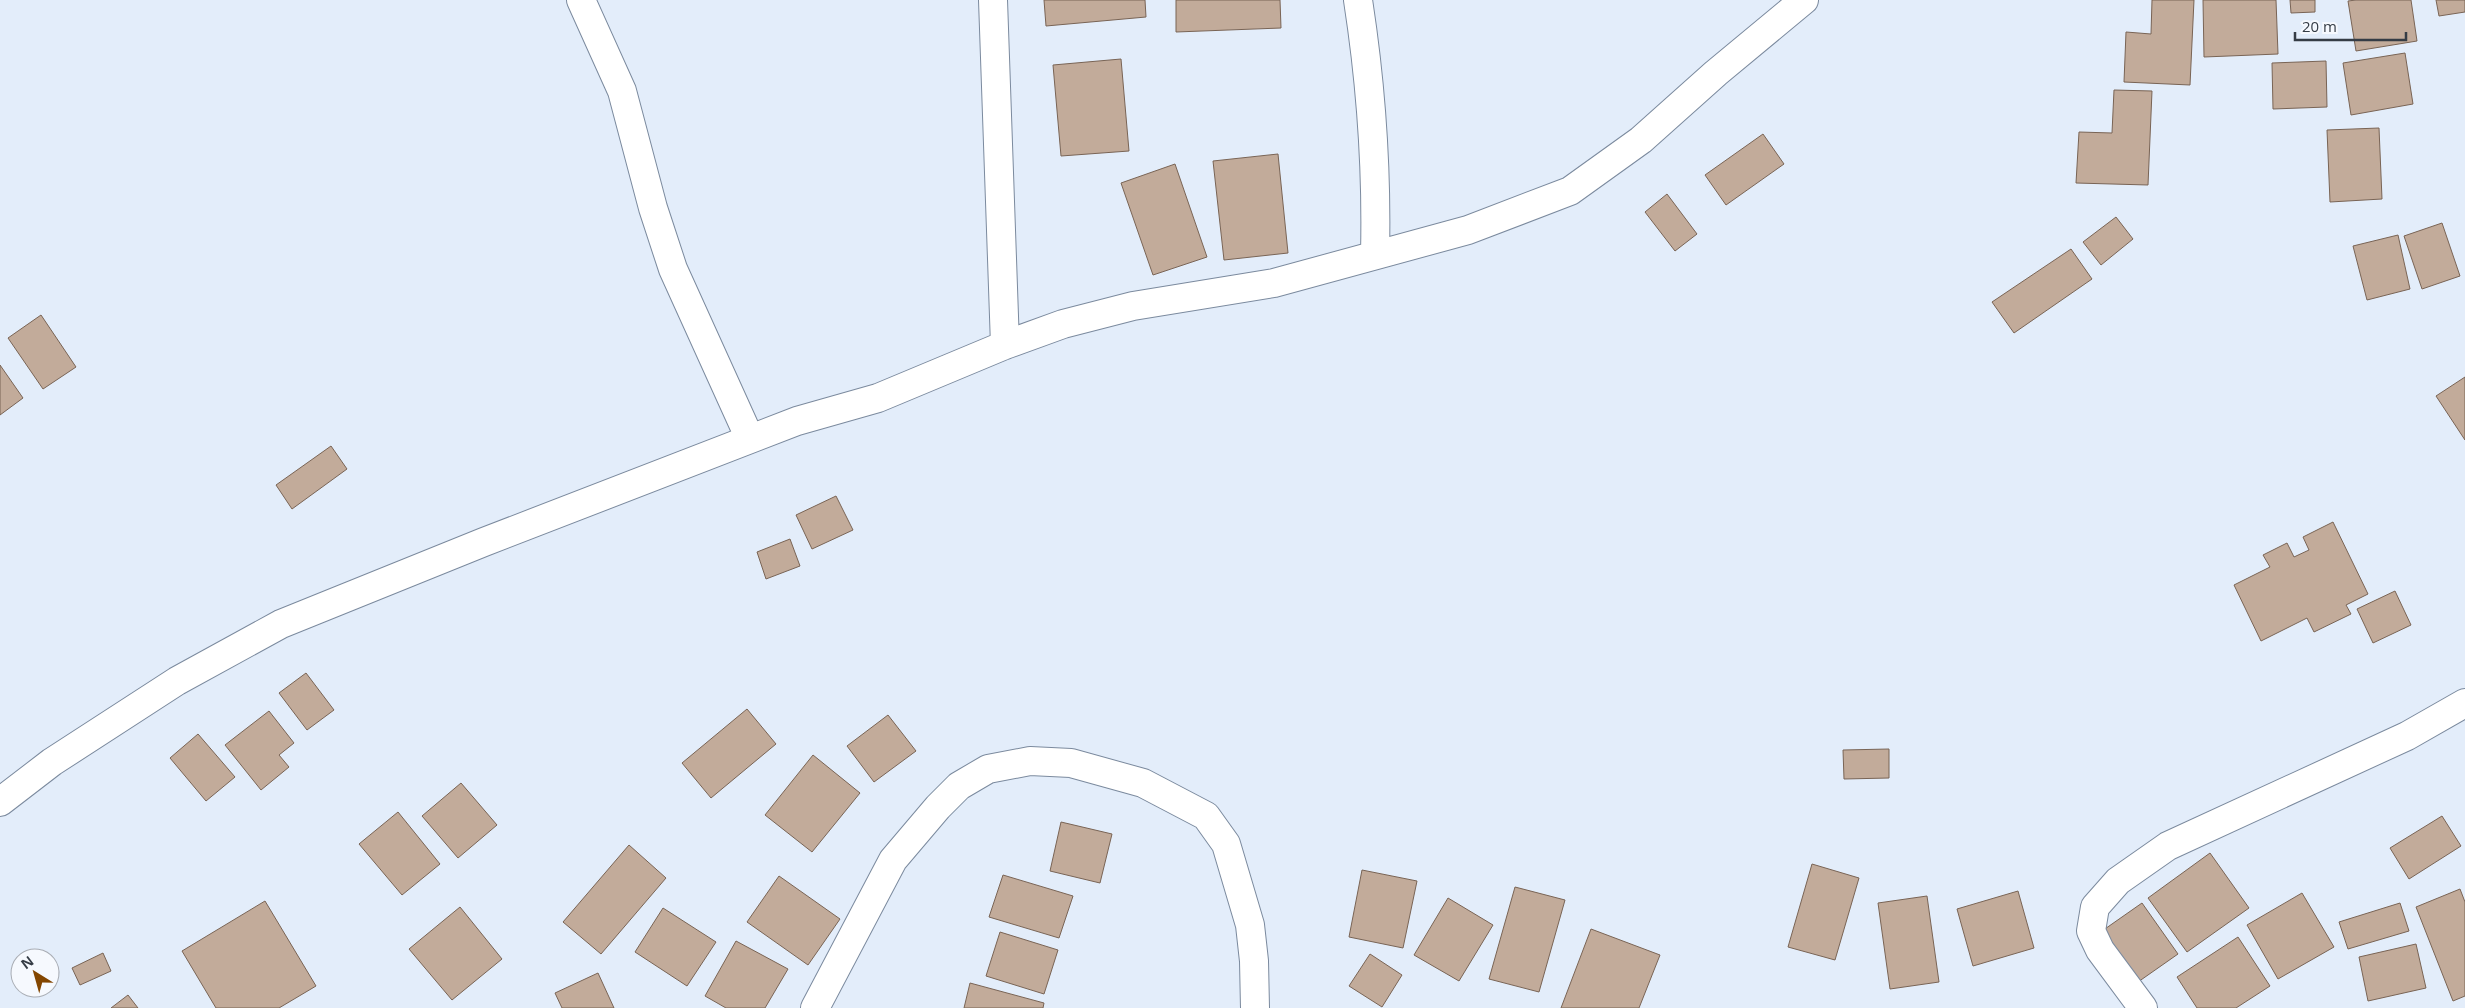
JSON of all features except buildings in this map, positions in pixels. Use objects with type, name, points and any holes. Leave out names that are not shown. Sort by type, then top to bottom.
[{"type":"street","points":[[580,0],[622,91],[654,208],[673,268],[750,440]]},
{"type":"street","points":[[994,0],[1005,345]]},
{"type":"street","points":[[1358,0],[1364,41],[1376,187],[1375,254]]},
{"type":"street","points":[[0,802],[52,762],[178,681],[281,624],[484,542],[797,421],[878,398],[1005,345],[1063,324],[1133,306],[1274,283],[1468,230],[1570,191],[1642,140],[1716,72],[1804,0]]},
{"type":"street","points":[[2143,1008],[2100,950],[2091,931],[2095,907],[2118,881],[2168,846],[2407,736],[2465,703]]},
{"type":"street","points":[[815,1008],[893,860],[938,807],[959,786],[988,769],[1030,761],[1070,762],[1143,783],[1206,816],[1226,844],[1250,925],[1254,961],[1255,1008]]}]
